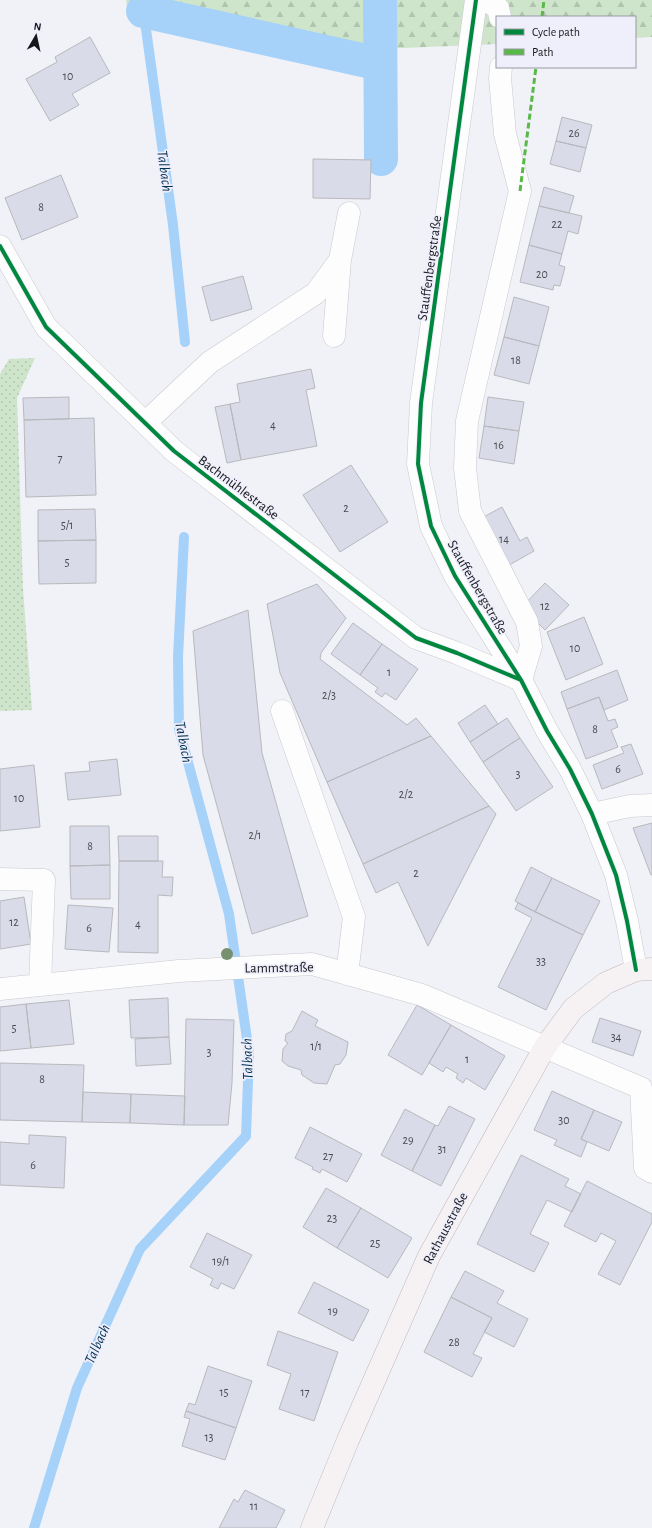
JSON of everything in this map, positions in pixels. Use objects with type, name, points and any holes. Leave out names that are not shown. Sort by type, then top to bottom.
[{"type":"main road","name":"Rathausstraße","points":[[312,1528],[348,1440],[429,1256],[545,1047],[573,1009],[606,983],[644,970]]},
{"type":"street","name":"Stauffenbergstraße","points":[[476,0],[422,403],[418,464],[431,526],[455,576],[521,680],[547,731],[570,769],[592,814],[616,875],[627,921],[644,970]]},
{"type":"street","points":[[486,0],[498,8],[500,16]]},
{"type":"street","name":"Stauffenbergstraße","points":[[501,68],[500,78],[505,134],[520,191],[467,421],[465,468],[470,511],[527,622],[531,646],[521,680]]},
{"type":"street","points":[[334,336],[340,260],[348,213]]},
{"type":"street","name":"Bachmühlestraße","points":[[0,246],[46,327],[174,451],[416,638],[457,653],[521,680]]},
{"type":"street","points":[[145,423],[210,362],[316,293],[340,260]]},
{"type":"street","points":[[282,711],[354,917],[347,974]]},
{"type":"street","points":[[592,814],[630,806],[652,805]]},
{"type":"street","points":[[0,879],[44,880],[40,985]]},
{"type":"street","name":"Lammstraße","points":[[0,989],[179,971],[312,964],[422,995],[641,1088],[645,1168],[652,1172]]},
{"type":"green space","points":[[126,0],[652,0],[652,37],[636,38],[636,16],[496,16],[496,44],[357,50],[128,14]]},
{"type":"green space","points":[[35,358],[17,398],[23,588],[32,710],[0,711],[0,374],[9,359]]},
{"type":"building","points":[[90,37],[110,73],[72,94],[79,105],[50,121],[26,79],[57,62],[55,57]]},
{"type":"building","points":[[562,117],[592,125],[586,148],[556,141]]},
{"type":"building","points":[[556,141],[586,148],[580,172],[550,164]]},
{"type":"building","points":[[313,159],[371,160],[370,199],[313,198]]},
{"type":"building","points":[[61,175],[78,217],[22,240],[5,198]]},
{"type":"building","points":[[544,187],[574,196],[569,213],[539,206]]},
{"type":"building","points":[[539,206],[582,216],[578,234],[568,231],[562,254],[529,245]]},
{"type":"building","points":[[529,245],[562,254],[559,265],[565,267],[560,286],[554,285],[553,290],[520,282]]},
{"type":"building","points":[[243,276],[252,309],[211,321],[202,287]]},
{"type":"building","points":[[514,297],[549,307],[539,346],[504,337]]},
{"type":"building","points":[[504,337],[539,346],[529,384],[494,375]]},
{"type":"building","points":[[311,369],[315,388],[306,390],[317,446],[241,460],[230,404],[240,402],[237,384]]},
{"type":"building","points":[[69,397],[69,419],[24,420],[23,398]]},
{"type":"building","points":[[488,397],[524,402],[519,431],[484,426]]},
{"type":"building","points":[[230,404],[241,460],[227,463],[215,407]]},
{"type":"building","points":[[94,418],[96,495],[26,497],[24,420]]},
{"type":"building","points":[[484,426],[519,431],[514,464],[479,458]]},
{"type":"building","points":[[351,465],[388,522],[340,552],[303,495]]},
{"type":"building","points":[[502,507],[520,541],[527,537],[534,551],[504,568],[478,520]]},
{"type":"building","points":[[95,509],[96,540],[38,541],[38,510]]},
{"type":"building","points":[[96,540],[96,583],[39,584],[38,541]]},
{"type":"building","points":[[545,583],[569,605],[545,630],[522,607]]},
{"type":"building","points":[[317,584],[346,618],[321,653],[320,659],[407,725],[416,718],[431,736],[327,782],[280,673],[267,604]]},
{"type":"building","points":[[248,610],[262,753],[308,916],[252,934],[203,755],[193,631]]},
{"type":"building","points":[[584,617],[603,664],[566,680],[547,632]]},
{"type":"building","points":[[353,623],[382,644],[360,675],[331,654]]},
{"type":"building","points":[[382,644],[418,669],[396,700],[385,693],[382,697],[375,692],[378,688],[360,675]]},
{"type":"building","points":[[617,670],[628,700],[604,710],[599,697],[567,709],[561,692]]},
{"type":"building","points":[[599,697],[608,721],[615,719],[618,727],[611,730],[618,747],[586,759],[567,709]]},
{"type":"building","points":[[485,705],[498,724],[470,742],[458,723]]},
{"type":"building","points":[[507,718],[520,738],[483,762],[470,742]]},
{"type":"building","points":[[431,736],[489,806],[363,864],[327,782]]},
{"type":"building","points":[[520,738],[553,787],[516,811],[483,762]]},
{"type":"building","points":[[631,744],[643,774],[602,789],[593,765],[624,753],[621,747]]},
{"type":"building","points":[[117,759],[121,795],[68,800],[65,773],[90,771],[89,762]]},
{"type":"building","points":[[34,765],[40,827],[0,831],[0,769]]},
{"type":"building","points":[[489,806],[496,814],[428,946],[398,882],[376,893],[363,864]]},
{"type":"building","points":[[652,823],[652,875],[651,875],[633,828]]},
{"type":"building","points":[[70,826],[109,826],[110,865],[70,866]]},
{"type":"building","points":[[118,836],[158,836],[158,861],[119,861]]},
{"type":"building","points":[[119,861],[163,861],[162,877],[173,877],[172,896],[158,895],[158,953],[118,952]]},
{"type":"building","points":[[110,865],[110,899],[71,899],[70,866]]},
{"type":"building","points":[[531,867],[552,878],[535,912],[515,901]]},
{"type":"building","points":[[552,878],[600,901],[583,935],[535,912]]},
{"type":"building","points":[[24,897],[31,944],[0,949],[0,901]]},
{"type":"building","points":[[518,903],[583,935],[546,1010],[498,987],[532,918],[515,909]]},
{"type":"building","points":[[68,905],[113,908],[109,952],[65,949]]},
{"type":"building","points":[[168,998],[169,1037],[131,1038],[129,1000]]},
{"type":"building","points":[[69,1000],[74,1044],[31,1048],[26,1004]]},
{"type":"building","points":[[26,1004],[31,1048],[0,1051],[0,1007]]},
{"type":"building","points":[[417,1005],[451,1025],[422,1075],[388,1055]]},
{"type":"building","points":[[302,1011],[318,1020],[315,1026],[348,1042],[346,1055],[340,1064],[335,1065],[327,1084],[314,1083],[302,1075],[301,1070],[288,1066],[282,1061],[283,1049],[288,1043],[285,1041],[286,1034],[292,1031]]},
{"type":"building","points":[[600,1018],[641,1031],[633,1056],[592,1042]]},
{"type":"building","points":[[186,1019],[234,1020],[232,1083],[228,1125],[184,1125]]},
{"type":"building","points":[[451,1025],[505,1056],[485,1090],[466,1078],[463,1083],[456,1078],[458,1074],[446,1067],[443,1072],[429,1063]]},
{"type":"building","points":[[169,1037],[171,1064],[136,1066],[135,1039]]},
{"type":"building","points":[[0,1063],[84,1065],[82,1122],[0,1120]]},
{"type":"building","points":[[552,1091],[594,1110],[581,1139],[587,1142],[581,1157],[554,1145],[557,1140],[534,1130]]},
{"type":"building","points":[[83,1092],[131,1094],[130,1123],[82,1122]]},
{"type":"building","points":[[131,1094],[185,1096],[184,1125],[130,1123]]},
{"type":"building","points":[[449,1106],[475,1119],[441,1186],[412,1171],[435,1125],[438,1126]]},
{"type":"building","points":[[405,1109],[435,1125],[412,1171],[381,1155]]},
{"type":"building","points":[[594,1110],[622,1122],[609,1151],[581,1139]]},
{"type":"building","points":[[310,1127],[362,1154],[347,1182],[322,1169],[320,1173],[312,1169],[313,1167],[295,1158]]},
{"type":"building","points":[[29,1135],[66,1137],[64,1188],[0,1185],[0,1142],[29,1144]]},
{"type":"building","points":[[521,1155],[569,1179],[565,1186],[581,1194],[572,1212],[547,1200],[530,1234],[549,1243],[534,1272],[477,1244]]},
{"type":"building","points":[[587,1181],[652,1214],[652,1222],[620,1285],[598,1274],[616,1241],[601,1233],[596,1242],[564,1226]]},
{"type":"building","points":[[326,1188],[361,1208],[337,1248],[303,1227]]},
{"type":"building","points":[[361,1208],[412,1238],[388,1278],[337,1248]]},
{"type":"building","points":[[207,1233],[252,1255],[234,1289],[221,1283],[218,1289],[210,1285],[213,1279],[190,1267]]},
{"type":"building","points":[[465,1271],[504,1291],[497,1303],[528,1319],[514,1347],[484,1332],[492,1318],[451,1297]]},
{"type":"building","points":[[314,1282],[369,1310],[353,1341],[298,1313]]},
{"type":"building","points":[[451,1297],[492,1318],[473,1354],[482,1358],[472,1377],[424,1352]]},
{"type":"building","points":[[278,1331],[338,1352],[314,1421],[279,1409],[291,1374],[267,1365]]},
{"type":"building","points":[[208,1366],[252,1381],[236,1428],[186,1411],[189,1403],[195,1405]]},
{"type":"building","points":[[186,1411],[236,1428],[225,1460],[182,1446],[190,1419],[184,1417]]},
{"type":"building","points":[[245,1490],[285,1510],[276,1528],[219,1528],[234,1499],[238,1502]]},
{"type":"waterway","name":"Talbach","points":[[142,0],[173,225],[185,342]]},
{"type":"waterway","points":[[380,0],[381,159]]},
{"type":"waterway","points":[[143,11],[380,64]]},
{"type":"waterway","name":"Talbach","points":[[34,1528],[77,1388],[140,1249],[246,1136],[249,1053],[229,914],[179,729],[178,657],[184,537]]},
{"type":"marked path","points":[[542,16],[544,0]]},
{"type":"marked path","points":[[520,191],[536,68]]},
{"type":"cycle path","points":[[476,0],[421,403],[418,464],[431,526],[455,576],[521,680],[547,731],[570,769],[592,814],[616,875],[627,921],[636,970]]},
{"type":"cycle path","points":[[0,246],[46,327],[174,451],[416,638],[457,653],[521,680]]}]
